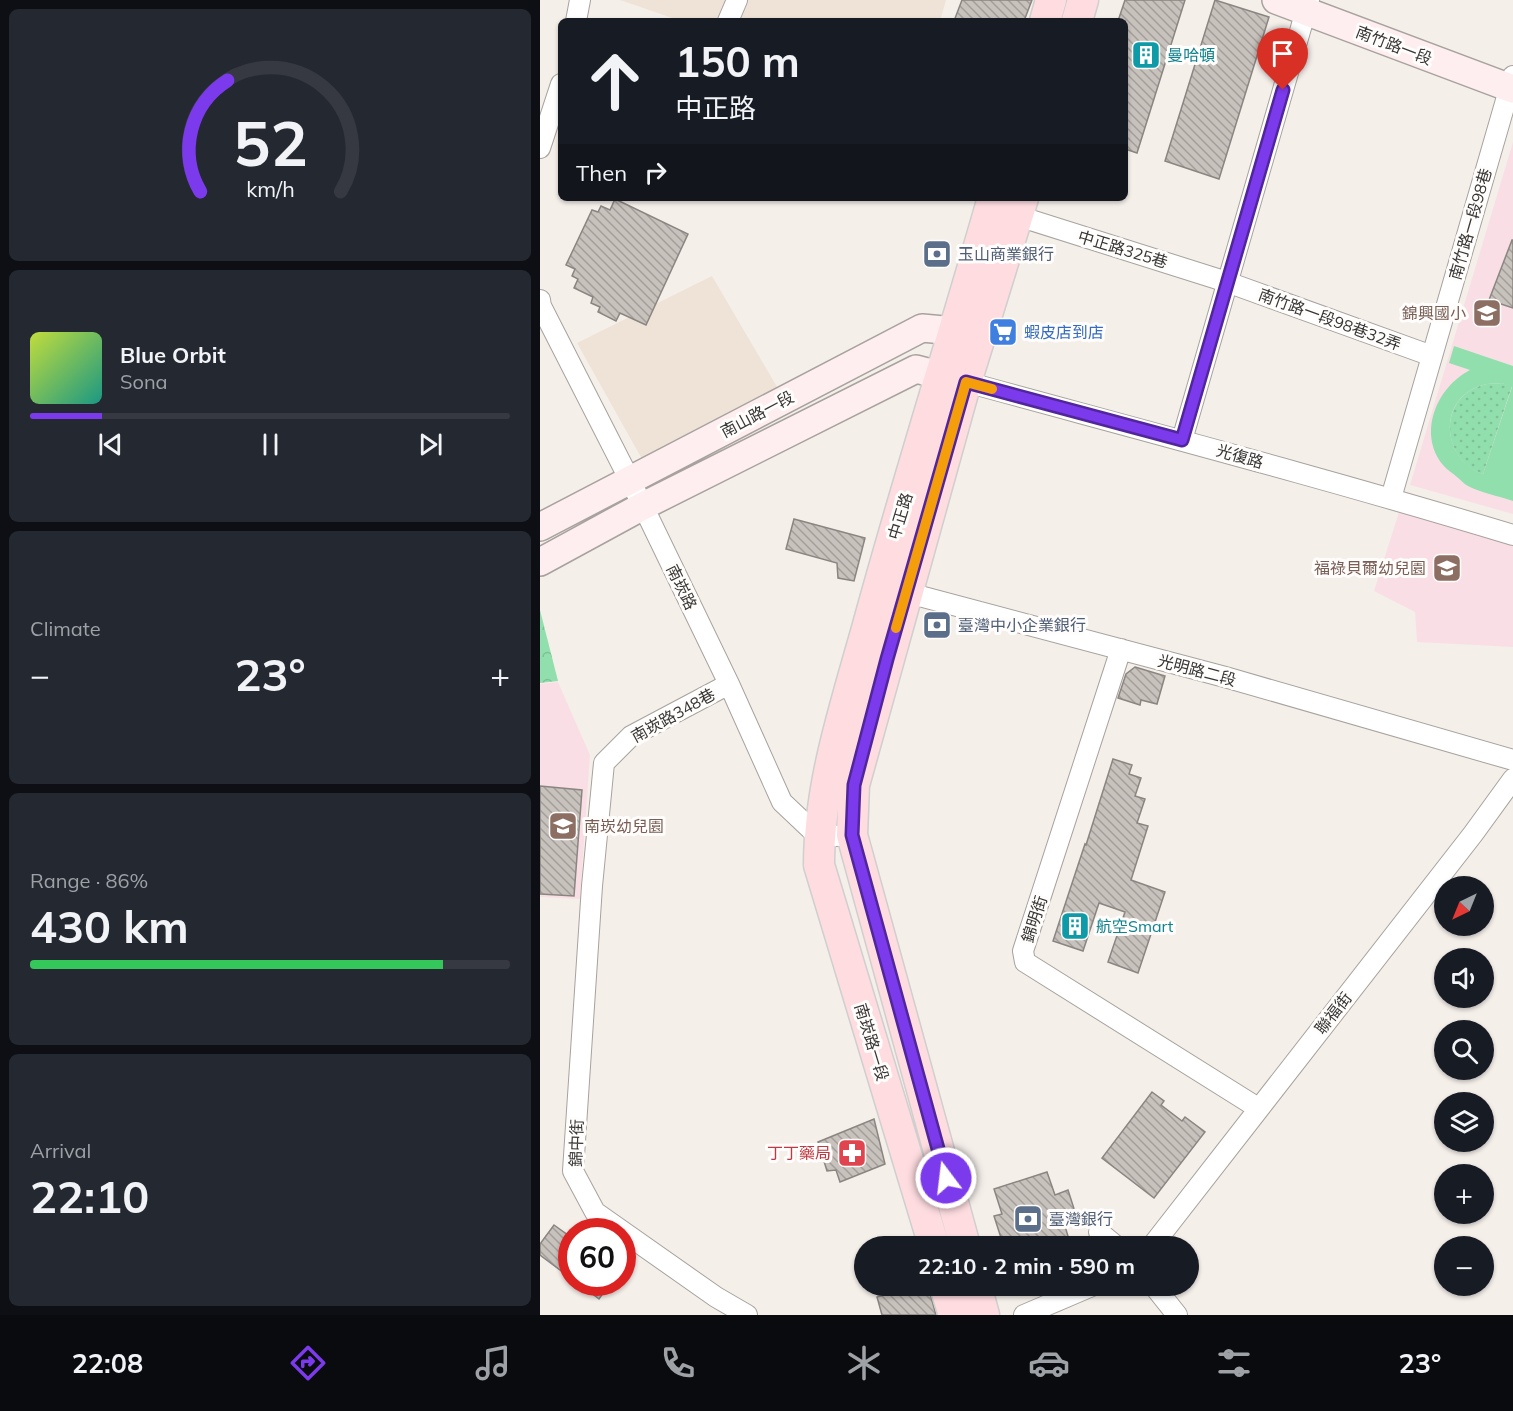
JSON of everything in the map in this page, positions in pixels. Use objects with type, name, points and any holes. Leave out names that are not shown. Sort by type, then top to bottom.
[{"type":"main road","points":[[1046,18],[1051,0]]},
{"type":"main road","points":[[1078,18],[1083,0]]},
{"type":"main road","name":"中正路","points":[[819,837],[831,760],[893,589],[967,334],[992,201]]},
{"type":"main road","name":"中正路","points":[[967,334],[1020,207]]},
{"type":"main road","name":"中正路","points":[[852,835],[854,785],[893,589]]},
{"type":"main road","points":[[852,835],[962,1236]]},
{"type":"main road","name":"南崁路一段","points":[[819,837],[819,865],[931,1236]]},
{"type":"main road","points":[[948,1296],[954,1315]]},
{"type":"main road","points":[[979,1296],[984,1315]]},
{"type":"street","points":[[577,18],[580,0]]},
{"type":"street","points":[[729,18],[737,0]]},
{"type":"street","name":"南竹路一段","points":[[1276,0],[1307,6],[1512,84]]},
{"type":"street","points":[[1182,440],[1307,6]]},
{"type":"street","name":"南竹路一段98巷","points":[[1391,498],[1512,84]]},
{"type":"street","points":[[540,148],[558,93]]},
{"type":"street","name":"中正路325巷","points":[[1020,207],[1227,282]]},
{"type":"street","name":"南竹路一段98巷32弄","points":[[1227,282],[1432,356]]},
{"type":"street","name":"南崁路","points":[[540,300],[729,684],[782,802],[819,837]]},
{"type":"street","name":"南山路一段","points":[[540,527],[922,328],[967,334]]},
{"type":"street","name":"南山路一段","points":[[540,562],[642,506],[916,369],[954,379]]},
{"type":"street","name":"光復路","points":[[954,379],[1391,498],[1513,535]]},
{"type":"street","name":"光明路二段","points":[[893,589],[1225,677],[1513,760]]},
{"type":"street","name":"錦明街","points":[[1121,650],[1023,951],[1025,962],[1258,1108]]},
{"type":"street","name":"南崁路348巷","points":[[592,886],[604,763],[631,736],[729,684]]},
{"type":"street","name":"聯福街","points":[[1160,1236],[1473,834],[1513,779]]},
{"type":"street","points":[[819,837],[852,835]]},
{"type":"street","name":"錦中街","points":[[592,886],[573,1171],[595,1212],[717,1297],[747,1315]]},
{"type":"street","points":[[1098,1232],[1103,1236]]},
{"type":"street","points":[[1024,1315],[1069,1296]]},
{"type":"street","points":[[1162,1296],[1177,1315]]},
{"type":"shaded area","points":[[620,0],[946,0],[941,18],[672,18]]},
{"type":"shaded area","name":"錦興國小","points":[[1513,142],[1513,514],[1410,485]]},
{"type":"shaded area","points":[[712,276],[780,392],[647,468],[577,343]]},
{"type":"shaded area","name":"福祿貝爾幼兒園","points":[[1399,512],[1513,544],[1513,647],[1417,642],[1415,612],[1374,591]]},
{"type":"shaded area","name":"南崁幼兒園","points":[[558,682],[590,755],[580,899],[540,897],[540,684]]},
{"type":"green space","points":[[1454,346],[1513,366],[1513,501],[1467,485],[1445,467],[1435,452],[1431,425],[1434,412],[1448,388],[1470,370],[1449,363]],"holes":[[[1502,383],[1512,387],[1483,474],[1469,466],[1459,455],[1452,442],[1450,428],[1452,415],[1458,402],[1468,392],[1488,384]]]},
{"type":"green space","points":[[1502,383],[1512,386],[1483,474],[1469,466],[1459,456],[1452,443],[1450,429],[1452,415],[1458,402],[1468,392],[1485,384]]},
{"type":"green space","points":[[540,610],[558,681],[540,683]]},
{"type":"building","points":[[962,0],[1032,0],[1025,18],[955,18]]},
{"type":"building","name":"曼哈頓","points":[[1125,0],[1185,0],[1137,153],[1128,150],[1128,18],[1119,18]]},
{"type":"building","points":[[1215,0],[1269,17],[1219,179],[1165,161]]},
{"type":"building","points":[[614,201],[619,201],[688,234],[646,325],[620,313],[616,321],[598,312],[600,307],[591,303],[593,297],[574,288],[578,279],[572,276],[575,269],[566,265],[592,210],[598,212],[601,206],[610,210]]},
{"type":"building","points":[[1513,240],[1513,308],[1489,300]]},
{"type":"building","points":[[794,519],[865,538],[854,581],[838,578],[837,563],[786,549]]},
{"type":"building","points":[[1135,667],[1165,676],[1157,704],[1141,700],[1140,705],[1118,698],[1126,674]]},
{"type":"building","points":[[1113,759],[1132,765],[1129,774],[1141,778],[1135,796],[1145,799],[1137,823],[1148,826],[1131,880],[1165,892],[1138,973],[1108,962],[1125,912],[1099,903],[1083,951],[1053,941]]},
{"type":"building","points":[[540,786],[582,790],[574,896],[540,894]]},
{"type":"building","points":[[1152,1092],[1164,1101],[1161,1105],[1182,1121],[1185,1117],[1205,1132],[1154,1198],[1102,1158]]},
{"type":"building","name":"丁丁藥局","points":[[874,1119],[885,1164],[840,1182],[836,1170],[827,1171],[818,1142]]},
{"type":"building","points":[[1047,1172],[1055,1195],[1068,1190],[1077,1218],[1064,1223],[1068,1236],[1000,1236],[994,1216],[1002,1214],[994,1189]]},
{"type":"building","points":[[554,1225],[558,1228],[558,1268],[540,1255],[540,1244]]},
{"type":"building","points":[[931,1296],[936,1315],[882,1315],[877,1297]]},
{"type":"slow traffic","points":[[896,628],[966,382],[992,389]]},
{"type":"place","name":"曼哈頓","points":[[1146,55]]},
{"type":"place","name":"玉山商業銀行","points":[[937,254]]},
{"type":"place","name":"錦興國小","points":[[1487,313]]},
{"type":"place","name":"蝦皮店到店","points":[[1003,332]]},
{"type":"place","name":"福祿貝爾幼兒園","points":[[1447,568]]},
{"type":"place","name":"臺灣中小企業銀行","points":[[937,625]]},
{"type":"place","name":"南崁幼兒園","points":[[563,826]]},
{"type":"place","name":"航空Smart","points":[[1075,926]]},
{"type":"place","name":"丁丁藥局","points":[[852,1153]]},
{"type":"place","name":"臺灣銀行","points":[[1028,1219]]},
{"type":"route","points":[[946,1178],[852,835],[854,785],[887,659],[966,382],[1182,440],[1283,90]]}]
